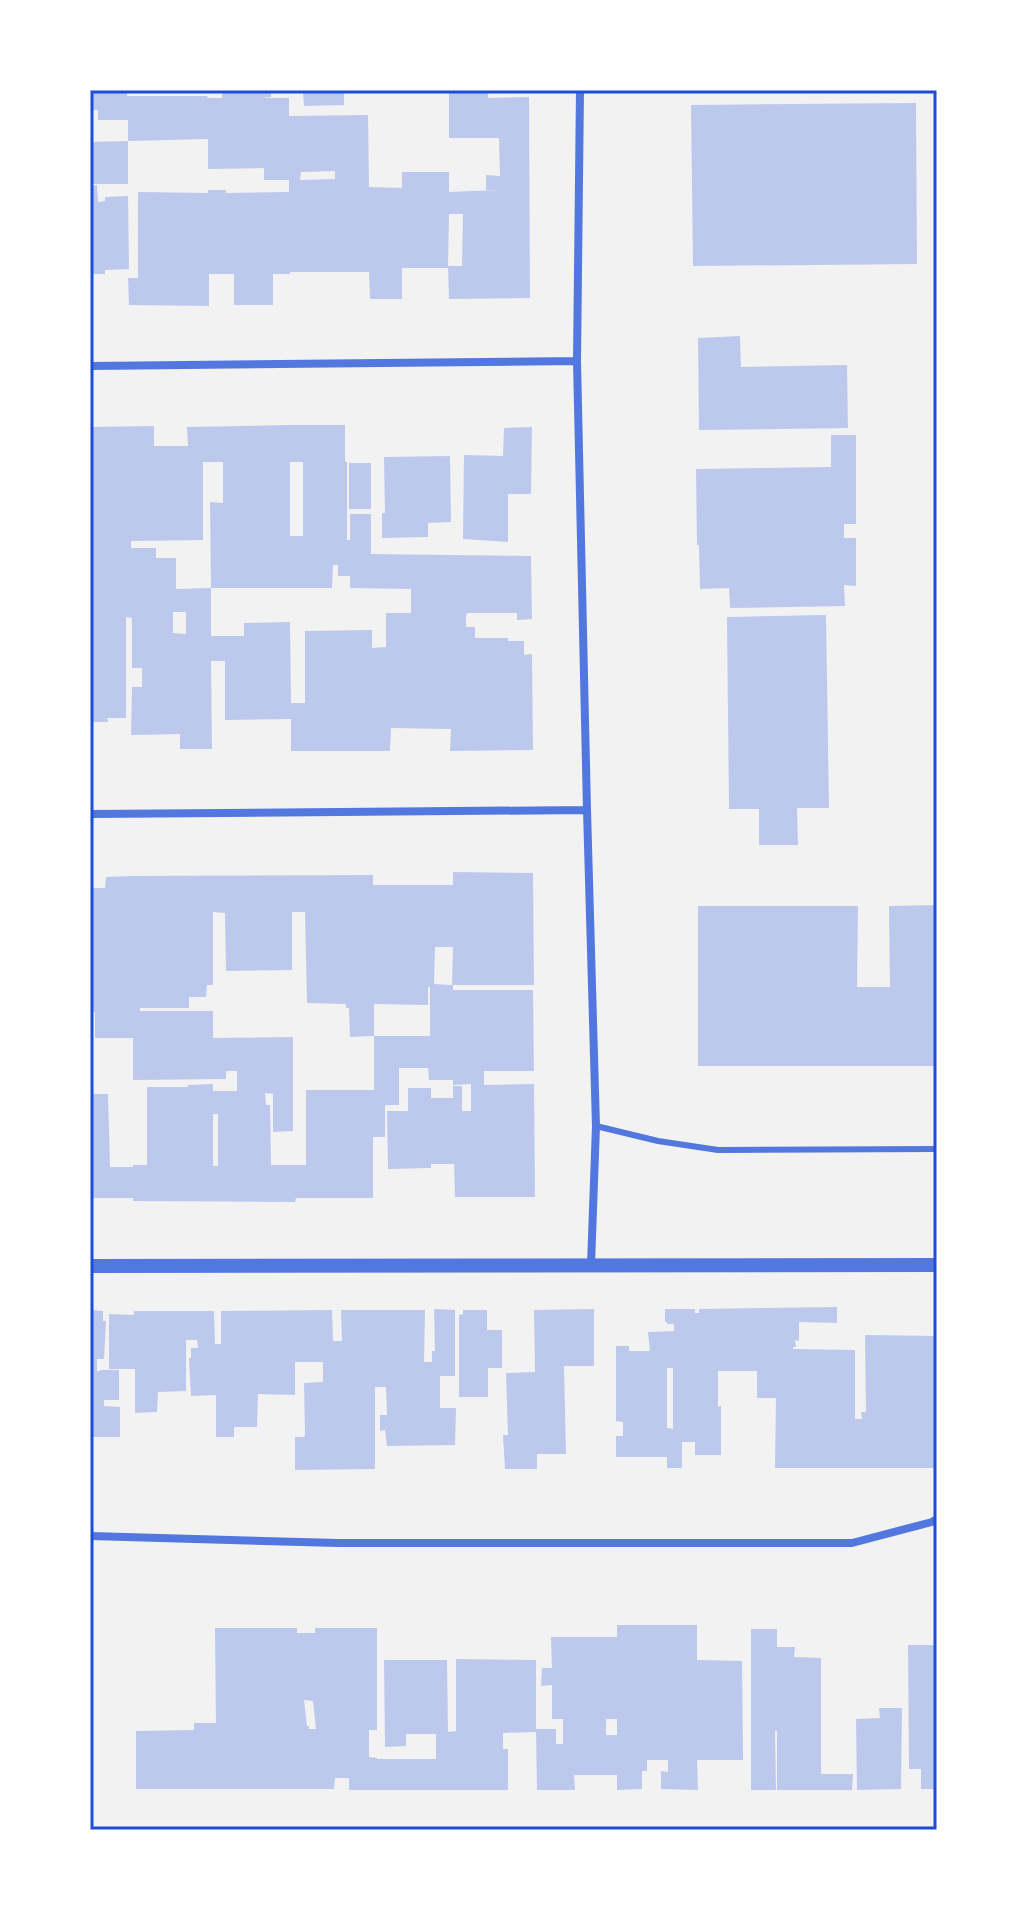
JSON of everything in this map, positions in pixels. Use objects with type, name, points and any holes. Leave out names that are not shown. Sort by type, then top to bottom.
[{"type":"street","points":[[580,90],[577,361],[596,1126],[591,1265]]},
{"type":"street","points":[[90,366],[577,361]]},
{"type":"street","points":[[90,814],[587,810]]},
{"type":"street","points":[[90,1266],[937,1265]]},
{"type":"street","points":[[90,1536],[338,1543],[852,1543],[937,1519]]},
{"type":"lane","points":[[596,1126],[658,1141],[718,1150],[937,1149]]},
{"type":"building","points":[[90,90],[127,90],[127,96],[222,98],[222,90],[271,90],[271,97],[261,98],[289,98],[289,116],[368,115],[369,187],[402,188],[402,172],[449,172],[449,192],[500,190],[486,190],[486,175],[500,176],[499,138],[449,138],[449,90],[488,90],[488,98],[529,97],[530,298],[449,299],[448,266],[402,268],[402,299],[370,299],[369,272],[290,272],[273,274],[273,305],[234,305],[234,274],[209,274],[209,306],[129,305],[128,278],[138,278],[138,192],[289,192],[289,180],[264,180],[264,168],[208,169],[208,139],[128,141],[128,120],[98,120],[98,110],[90,110]],"holes":[[[335,171],[335,179],[300,180],[301,172]],[[449,214],[463,214],[462,266],[448,266]]]},
{"type":"building","points":[[303,90],[344,90],[344,105],[304,106]]},
{"type":"building","points":[[916,103],[917,264],[693,266],[691,105]]},
{"type":"building","points":[[128,141],[128,184],[90,184],[90,142]]},
{"type":"building","points":[[97,185],[98,202],[105,201],[105,197],[128,196],[129,269],[90,274],[90,186]]},
{"type":"building","points":[[740,336],[741,367],[847,365],[848,428],[699,430],[698,338]]},
{"type":"building","points":[[345,425],[347,540],[350,540],[350,514],[371,514],[371,554],[531,556],[532,619],[517,620],[517,613],[467,613],[466,627],[475,627],[475,638],[524,641],[524,655],[532,654],[533,750],[450,751],[451,729],[391,728],[390,751],[291,751],[291,719],[225,720],[225,661],[211,661],[212,749],[180,749],[180,734],[131,735],[132,687],[142,687],[142,668],[132,668],[132,618],[126,617],[126,718],[90,722],[90,427],[154,426],[154,446],[188,446],[187,427]],"holes":[[[203,462],[223,462],[223,503],[210,502],[211,588],[176,589],[176,558],[156,558],[156,548],[131,548],[131,541],[203,540]],[[290,462],[303,462],[303,536],[290,536]],[[333,565],[338,565],[338,576],[350,576],[350,588],[411,589],[411,613],[386,613],[386,647],[372,648],[372,630],[305,631],[305,703],[291,703],[290,622],[244,623],[244,636],[211,636],[211,588],[332,588]],[[173,612],[186,612],[186,634],[173,633]]]},
{"type":"building","points":[[532,427],[531,494],[508,494],[508,542],[463,539],[464,455],[503,456],[504,428]]},
{"type":"building","points":[[831,435],[856,435],[856,524],[844,524],[844,538],[856,538],[856,586],[844,585],[845,606],[730,608],[729,588],[700,589],[696,469],[831,467]]},
{"type":"building","points":[[450,456],[451,522],[428,523],[428,537],[382,538],[384,457]]},
{"type":"building","points":[[349,463],[371,463],[371,509],[349,509]]},
{"type":"building","points":[[826,615],[829,808],[797,808],[798,845],[759,845],[759,809],[729,809],[727,617]]},
{"type":"building","points":[[453,872],[533,873],[534,985],[453,985],[453,990],[533,990],[534,1071],[484,1071],[484,1085],[534,1084],[535,1197],[455,1197],[454,1164],[388,1169],[387,1111],[408,1111],[408,1088],[431,1088],[431,1098],[453,1098],[453,1086],[462,1086],[462,1111],[471,1111],[471,1084],[453,1085],[453,1080],[429,1080],[428,1068],[399,1068],[399,1105],[385,1105],[385,1137],[373,1137],[373,1198],[296,1198],[295,1202],[90,1198],[90,1094],[108,1094],[110,1167],[147,1165],[147,1087],[213,1084],[213,1091],[237,1091],[237,1071],[226,1071],[226,1079],[133,1080],[133,1038],[95,1038],[95,1012],[90,1012],[90,888],[105,888],[106,877],[131,876],[373,875],[373,885],[453,885]],"holes":[[[213,912],[225,913],[226,971],[292,970],[292,912],[305,912],[307,1003],[346,1004],[349,1008],[350,1037],[374,1036],[374,1090],[306,1090],[306,1165],[271,1165],[270,1105],[266,1105],[265,1093],[273,1094],[273,1132],[293,1131],[293,1037],[213,1038],[213,1011],[140,1011],[140,1008],[189,1008],[189,997],[206,997],[207,985],[213,985]],[[435,947],[453,947],[452,985],[434,984]],[[430,987],[430,1036],[374,1036],[374,1004],[428,1005]],[[213,1114],[218,1114],[218,1166],[213,1166]]]},
{"type":"building","points":[[937,905],[937,1066],[698,1066],[698,906],[858,906],[857,987],[890,987],[889,906]]},
{"type":"building","points":[[837,1307],[837,1323],[799,1322],[799,1341],[795,1340],[796,1347],[793,1349],[855,1350],[855,1419],[862,1419],[861,1412],[866,1412],[865,1335],[936,1336],[936,1468],[775,1468],[776,1398],[757,1398],[757,1371],[718,1371],[721,1455],[695,1455],[695,1442],[682,1442],[682,1468],[667,1468],[667,1457],[616,1457],[616,1436],[623,1436],[623,1422],[616,1421],[616,1346],[629,1346],[629,1351],[650,1351],[648,1332],[674,1331],[674,1324],[665,1322],[665,1309],[695,1309],[695,1313],[699,1313],[699,1309]],"holes":[[[667,1368],[673,1368],[673,1429],[667,1428]]]},
{"type":"building","points":[[434,1309],[455,1310],[455,1376],[440,1376],[440,1408],[456,1408],[455,1445],[387,1446],[385,1430],[380,1431],[380,1415],[387,1415],[386,1387],[375,1387],[375,1469],[295,1470],[295,1437],[305,1435],[304,1383],[323,1382],[323,1362],[295,1362],[295,1395],[258,1394],[257,1427],[234,1427],[234,1437],[216,1437],[216,1395],[191,1396],[189,1358],[191,1348],[198,1348],[197,1340],[186,1340],[186,1391],[158,1392],[157,1412],[135,1413],[135,1369],[109,1369],[109,1314],[214,1311],[215,1344],[221,1344],[221,1311],[332,1310],[333,1341],[342,1341],[341,1310],[425,1310],[424,1362],[432,1362],[432,1351],[435,1351]]},
{"type":"building","points":[[594,1309],[594,1366],[564,1366],[566,1454],[537,1454],[537,1469],[505,1469],[503,1435],[508,1435],[506,1373],[535,1372],[534,1310]]},
{"type":"building","points":[[90,1310],[103,1311],[103,1321],[106,1321],[104,1359],[97,1359],[97,1371],[119,1370],[119,1400],[104,1400],[104,1406],[120,1407],[120,1437],[90,1437]]},
{"type":"building","points":[[463,1310],[487,1310],[487,1330],[502,1330],[502,1368],[488,1368],[488,1397],[459,1397],[459,1315],[463,1314]]},
{"type":"building","points":[[617,1625],[697,1625],[697,1660],[742,1661],[743,1760],[697,1760],[698,1790],[661,1789],[661,1771],[668,1772],[668,1760],[647,1760],[647,1771],[642,1771],[642,1789],[617,1790],[617,1775],[574,1775],[575,1790],[537,1790],[536,1732],[503,1733],[503,1749],[508,1749],[508,1790],[349,1790],[349,1778],[335,1778],[334,1789],[136,1789],[136,1731],[194,1730],[194,1723],[216,1723],[215,1628],[297,1628],[297,1633],[315,1633],[315,1628],[377,1628],[377,1730],[369,1730],[369,1757],[377,1759],[436,1759],[436,1734],[406,1734],[406,1746],[385,1747],[384,1660],[447,1660],[448,1732],[456,1731],[456,1659],[536,1660],[536,1729],[556,1729],[556,1744],[563,1744],[563,1719],[552,1719],[552,1685],[541,1686],[542,1668],[552,1668],[551,1637],[617,1637]],"holes":[[[304,1700],[313,1701],[316,1729],[307,1726]],[[606,1719],[617,1719],[617,1735],[606,1735]]]},
{"type":"building","points":[[751,1629],[777,1629],[777,1647],[795,1647],[794,1657],[821,1658],[821,1774],[853,1774],[852,1790],[777,1790],[775,1731],[776,1790],[751,1790]]},
{"type":"building","points":[[908,1645],[936,1645],[936,1789],[921,1789],[921,1769],[909,1769]]},
{"type":"building","points":[[879,1708],[902,1708],[901,1789],[857,1790],[856,1719],[880,1718]]}]
